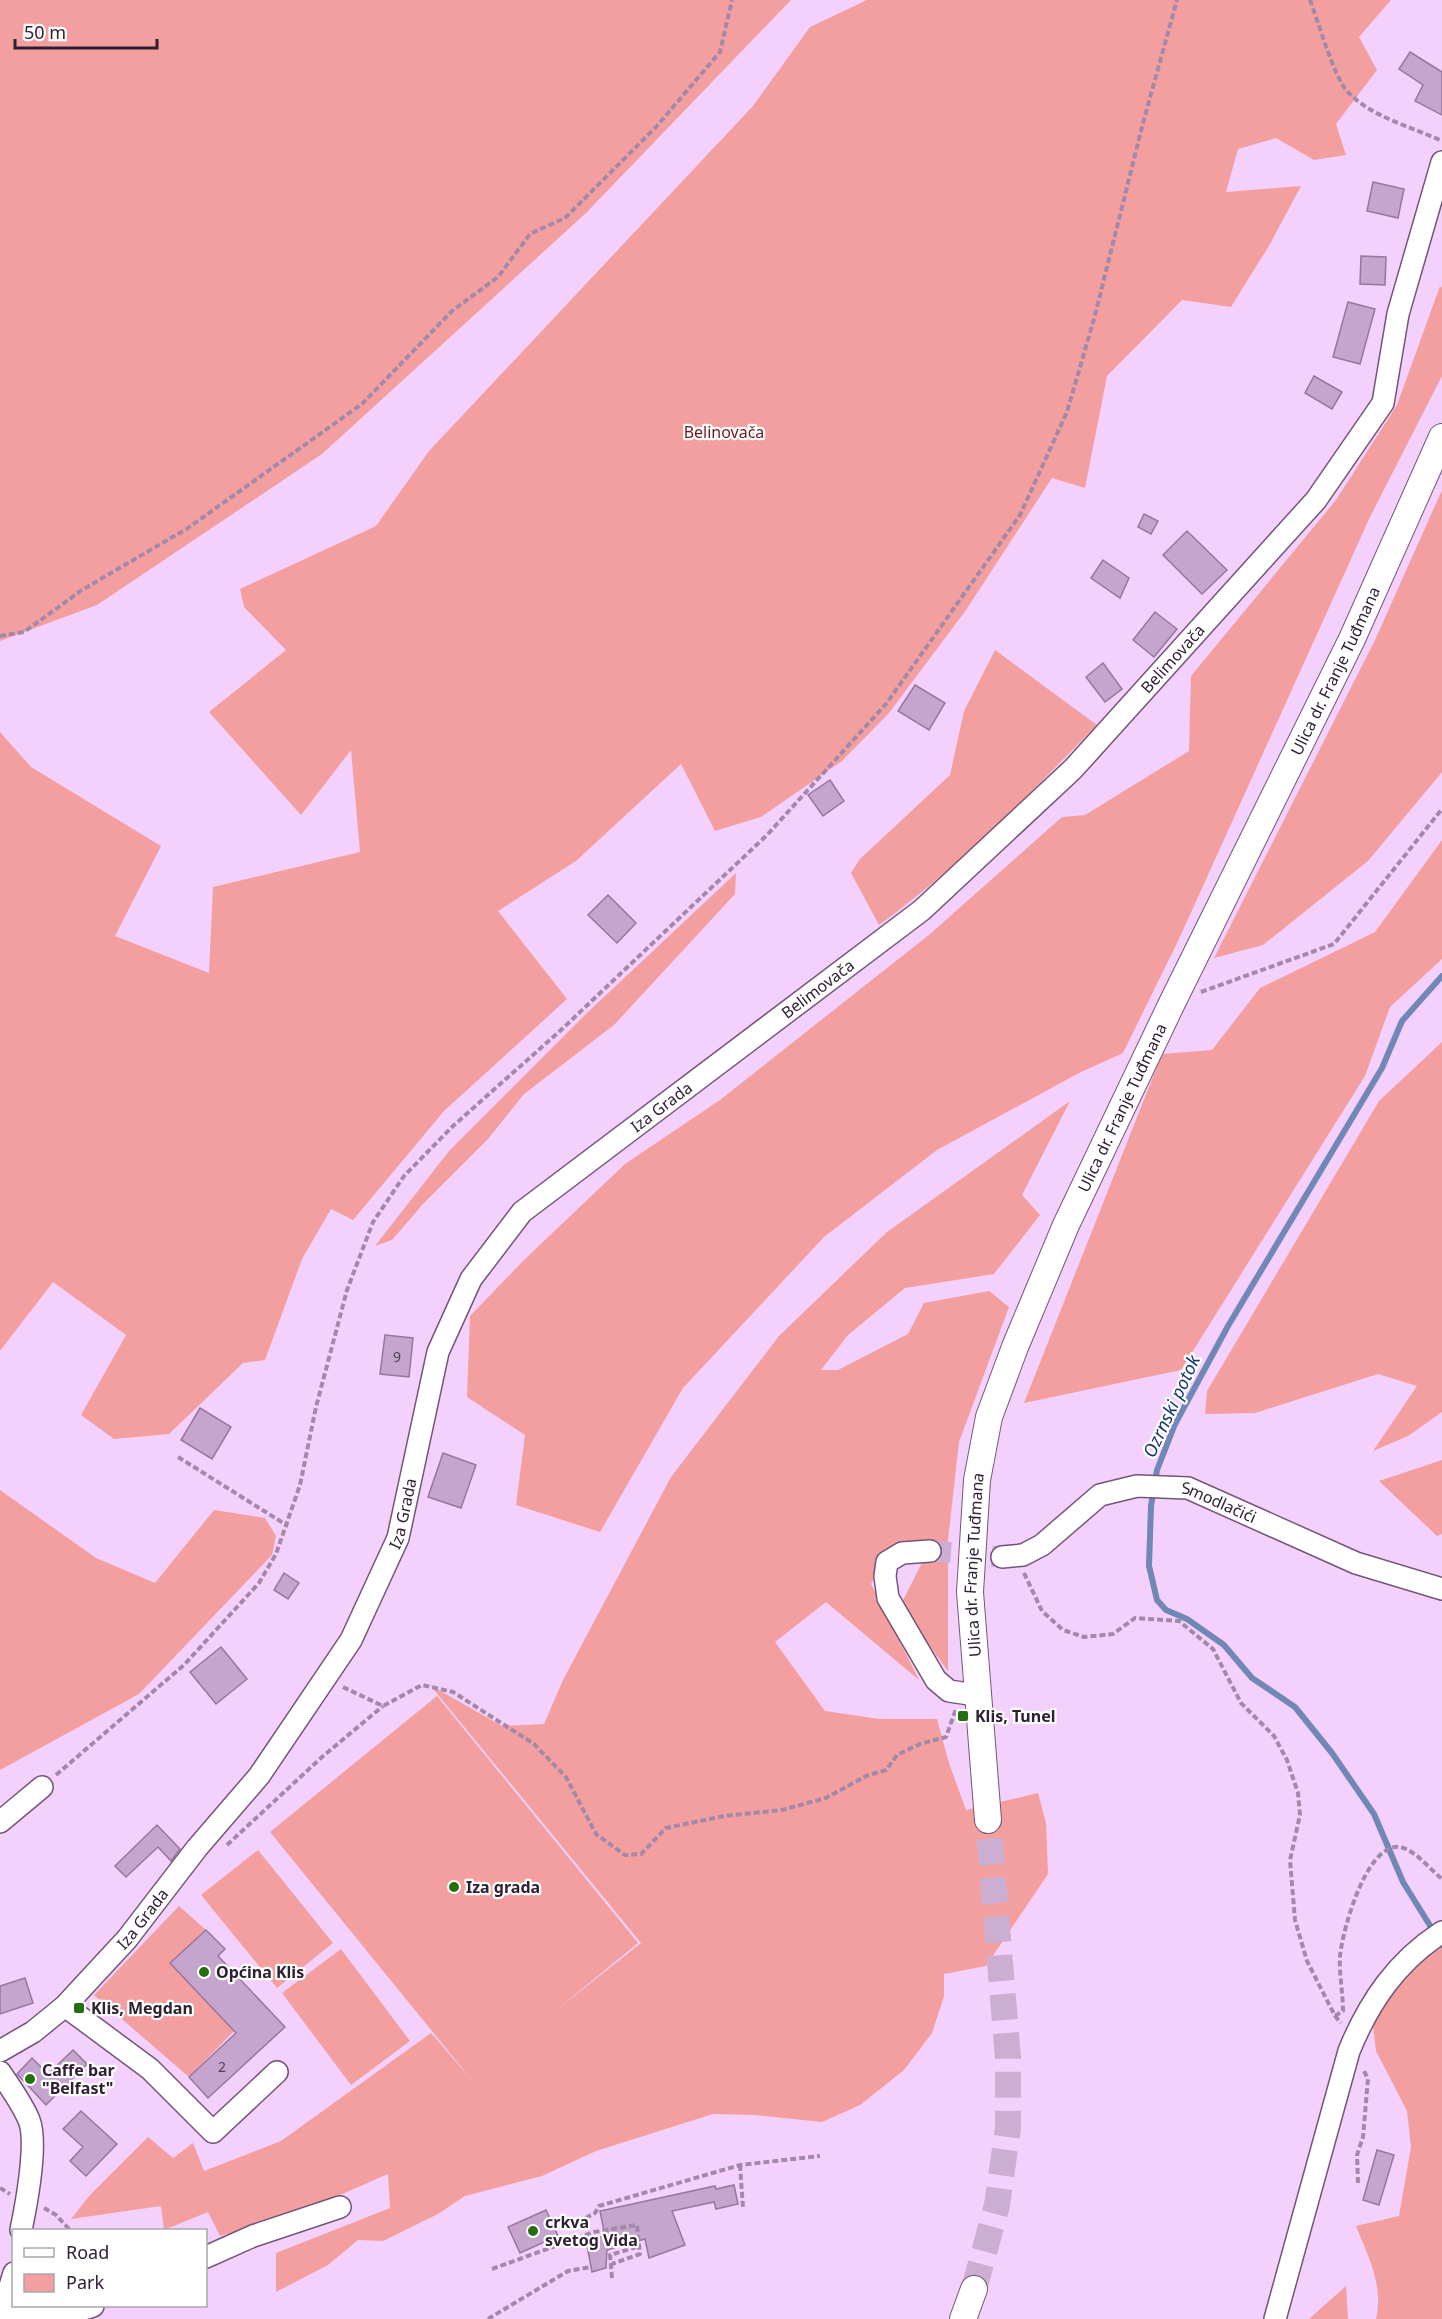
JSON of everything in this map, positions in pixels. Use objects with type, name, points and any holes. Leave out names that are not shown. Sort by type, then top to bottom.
[{"type":"main road","name":"Ulica dr. Franje Tuđmana","points":[[988,1820],[968,1694],[972,1535],[977,1480],[989,1417],[1015,1347],[1066,1225],[1172,1003],[1352,639],[1442,437]]},
{"type":"main road","points":[[963,2319],[974,2289]]},
{"type":"street","name":"Belimovača","points":[[740,1046],[922,910],[1073,769],[1316,500],[1383,403],[1398,314],[1442,162]]},
{"type":"street","name":"Iza Grada","points":[[0,2051],[33,2032],[65,2006],[127,1939],[197,1848],[259,1776],[351,1640],[398,1538],[438,1352],[471,1279],[522,1212],[740,1046]]},
{"type":"street","name":"Smodlačići","points":[[1012,1556],[1042,1545],[1100,1496],[1137,1486],[1188,1488],[1356,1563],[1442,1589]]},
{"type":"street","points":[[930,1551],[902,1553],[887,1562],[885,1576],[888,1598],[936,1680],[949,1691],[968,1694]]},
{"type":"street","points":[[0,1822],[42,1787]]},
{"type":"street","points":[[1275,2319],[1356,2035],[1388,1980],[1407,1960],[1442,1932]]},
{"type":"street","points":[[65,2006],[150,2069],[213,2132],[277,2072]]},
{"type":"street","points":[[0,2072],[30,2122],[31,2148],[27,2203],[21,2229]]},
{"type":"street","points":[[207,2257],[254,2236],[339,2207]]},
{"type":"street","points":[[12,2279],[0,2318],[65,2315],[90,2307]]},
{"type":"path","points":[[0,636],[24,632],[82,590],[188,528],[362,404],[452,311],[498,277],[530,234],[565,218],[656,127],[720,52],[732,0]]},
{"type":"path","points":[[42,1787],[184,1665],[259,1583],[276,1554],[288,1526],[347,1290],[373,1222],[404,1176],[453,1126],[561,1030],[767,836],[886,704],[1020,515],[1070,402],[1094,319],[1143,123],[1177,0]]},
{"type":"path","points":[[1310,0],[1346,90],[1376,111],[1442,141]]},
{"type":"path","points":[[1172,1003],[1334,944],[1442,809]]},
{"type":"path","points":[[178,1457],[288,1526]]},
{"type":"path","points":[[1012,1556],[1021,1567],[1041,1611],[1063,1630],[1084,1637],[1113,1634],[1135,1618],[1179,1621],[1213,1649],[1241,1702],[1274,1736],[1287,1760],[1299,1804],[1300,1815],[1290,1860],[1294,1920],[1307,1960],[1335,2016],[1356,2035],[1361,2064],[1368,2079],[1363,2137],[1358,2155],[1358,2184]]},
{"type":"path","points":[[326,1677],[383,1706]]},
{"type":"path","points":[[234,1840],[322,1757],[383,1706],[422,1685],[453,1692],[534,1744],[566,1777],[597,1834],[625,1855],[641,1854],[666,1828],[724,1816],[782,1810],[826,1798],[866,1776],[886,1770],[897,1755],[920,1744],[946,1737],[968,1694]]},
{"type":"path","points":[[1335,2016],[1343,2011],[1340,1957],[1345,1925],[1371,1863],[1380,1854],[1398,1848],[1406,1849],[1442,1879]]},
{"type":"path","points":[[574,2240],[576,2223],[595,2213],[600,2206],[740,2165],[820,2156]]},
{"type":"path","points":[[740,2165],[743,2208]]},
{"type":"path","points":[[492,2269],[594,2232],[637,2224],[640,2254],[612,2264]]},
{"type":"path","points":[[612,2278],[610,2255],[640,2246]]},
{"type":"path","points":[[488,2319],[568,2271],[591,2267]]},
{"type":"green space","points":[[0,0],[791,0],[586,213],[322,454],[97,605],[0,641]]},
{"type":"green space","name":"Belinovača","points":[[867,0],[1391,0],[1359,37],[1377,70],[1336,124],[1346,155],[1314,160],[1276,138],[1238,149],[1226,192],[1301,186],[1270,244],[1231,307],[1182,300],[1107,376],[1085,488],[1052,478],[966,610],[889,713],[842,761],[761,817],[715,831],[681,764],[576,861],[498,911],[567,999],[444,1111],[353,1220],[331,1209],[302,1259],[265,1360],[243,1363],[169,1434],[114,1439],[81,1415],[126,1335],[53,1282],[0,1351],[0,732],[31,767],[161,846],[115,936],[209,973],[213,887],[360,852],[351,750],[301,815],[209,712],[286,650],[244,607],[240,589],[376,526],[429,451],[753,106],[810,27]]},
{"type":"green space","points":[[1440,286],[1442,288],[1442,376],[1370,517],[1179,939],[1123,1053],[1079,1073],[937,1150],[824,1237],[683,1388],[600,1532],[516,1505],[525,1435],[467,1397],[470,1316],[525,1259],[625,1164],[720,1100],[930,934],[1062,817],[1085,815],[1189,751],[1191,676],[1336,500],[1397,405]]},
{"type":"green space","points":[[1442,490],[1442,772],[1368,861],[1263,945],[1214,958],[1375,640]]},
{"type":"green space","points":[[995,650],[1097,725],[965,855],[879,925],[851,873],[860,859],[950,775],[964,711]]},
{"type":"green space","points":[[1442,840],[1442,959],[1390,1007],[1365,1076],[1181,1370],[1024,1403],[1162,1054],[1212,1050],[1260,988],[1375,932]]},
{"type":"green space","points":[[736,873],[735,894],[614,1025],[524,1094],[488,1139],[423,1204],[392,1240],[375,1246],[449,1151],[588,1012]]},
{"type":"green space","points":[[1442,1042],[1442,1412],[1408,1436],[1373,1451],[1417,1386],[1378,1374],[1255,1413],[1205,1414],[1207,1391],[1379,1101]]},
{"type":"green space","points":[[1070,1101],[1022,1195],[1040,1215],[994,1274],[905,1288],[848,1335],[821,1370],[838,1370],[908,1334],[924,1303],[989,1291],[1009,1307],[959,1442],[948,1540],[948,1671],[900,1606],[930,1547],[884,1561],[871,1584],[919,1680],[826,1602],[775,1642],[825,1711],[879,1719],[937,1719],[949,1763],[966,1810],[1038,1793],[1046,1823],[1048,1874],[986,1966],[944,1974],[944,1996],[932,2033],[904,2070],[860,2105],[822,2122],[755,2115],[713,2114],[596,2151],[542,2176],[465,2196],[438,2214],[383,2241],[358,2240],[328,2265],[276,2292],[276,2253],[390,2208],[388,2174],[308,2209],[220,2236],[208,2212],[164,2229],[161,2206],[71,2219],[90,2195],[148,2137],[173,2158],[193,2143],[204,2171],[281,2141],[431,2033],[471,2079],[270,1832],[437,1696],[638,1943],[549,2016],[641,1943],[430,1685],[502,1726],[544,1724],[563,1680],[671,1477],[779,1336],[887,1232]]},
{"type":"green space","points":[[1442,1460],[1442,1534],[1437,1536],[1379,1481]]},
{"type":"green space","points":[[0,1490],[96,1558],[155,1583],[214,1510],[265,1518],[276,1536],[272,1555],[139,1694],[0,1770]]},
{"type":"green space","points":[[258,1850],[333,1943],[277,1988],[201,1895]]},
{"type":"green space","points":[[179,1906],[206,1930],[170,1963],[234,2031],[189,2077],[94,1995]]},
{"type":"green space","points":[[1442,1944],[1442,2319],[1376,2319],[1378,2294],[1374,2271],[1356,2226],[1399,2216],[1411,2147],[1407,2111],[1376,2051],[1372,2017],[1406,1972]]},
{"type":"green space","points":[[341,1949],[410,2041],[351,2085],[282,1993]]},
{"type":"green space","points":[[1346,2286],[1348,2319],[1309,2319]]},
{"type":"building","points":[[1410,52],[1442,72],[1442,115],[1415,101],[1423,85],[1399,69]]},
{"type":"building","points":[[1373,182],[1404,189],[1398,218],[1367,211]]},
{"type":"building","points":[[1361,256],[1386,257],[1385,285],[1360,284]]},
{"type":"building","points":[[1348,302],[1375,309],[1360,364],[1333,357]]},
{"type":"building","points":[[1314,376],[1342,392],[1332,409],[1305,393]]},
{"type":"building","points":[[1144,514],[1158,521],[1151,534],[1138,527]]},
{"type":"building","points":[[1187,531],[1227,570],[1202,594],[1163,555]]},
{"type":"building","points":[[1103,560],[1129,578],[1120,598],[1091,578]]},
{"type":"building","points":[[1155,612],[1177,629],[1154,657],[1133,640]]},
{"type":"building","points":[[1103,663],[1122,689],[1105,702],[1086,677]]},
{"type":"building","points":[[915,685],[945,703],[929,730],[898,711]]},
{"type":"building","points":[[830,780],[844,801],[823,816],[808,795]]},
{"type":"building","points":[[608,895],[636,923],[617,943],[588,915]]},
{"type":"building","points":[[385,1335],[413,1338],[409,1377],[380,1374]]},
{"type":"building","points":[[200,1408],[231,1427],[212,1459],[181,1440]]},
{"type":"building","points":[[443,1453],[476,1465],[461,1508],[428,1497]]},
{"type":"building","points":[[284,1573],[299,1583],[288,1599],[274,1590]]},
{"type":"building","points":[[221,1647],[247,1679],[216,1704],[190,1672]]},
{"type":"building","points":[[157,1825],[180,1849],[171,1861],[158,1847],[126,1877],[115,1866]]},
{"type":"building","points":[[206,1930],[225,1949],[218,1956],[285,2027],[208,2098],[189,2077],[236,2033],[170,1963]]},
{"type":"building","points":[[25,1978],[33,2003],[0,2014],[0,1986]]},
{"type":"building","points":[[73,2050],[87,2064],[46,2105],[17,2074],[32,2058],[48,2074]]},
{"type":"building","points":[[81,2111],[117,2144],[86,2176],[70,2161],[83,2147],[63,2129]]},
{"type":"building","points":[[1377,2150],[1394,2155],[1379,2205],[1363,2200]]},
{"type":"building","points":[[734,2185],[738,2204],[716,2209],[714,2202],[672,2211],[685,2245],[649,2258],[645,2239],[607,2250],[606,2268],[592,2272],[586,2240],[605,2236],[600,2211],[715,2186],[716,2189]]},
{"type":"building","name":"crkva svetog Vida","points":[[546,2210],[558,2236],[520,2253],[508,2227]]},
{"type":"waterway","name":"Ozrnski potok","points":[[1442,976],[1402,1021],[1382,1068],[1228,1326],[1175,1424],[1157,1470],[1151,1506],[1149,1566],[1157,1600],[1166,1610],[1187,1619],[1224,1645],[1252,1678],[1295,1707],[1332,1753],[1374,1814],[1403,1882],[1442,1945]]},
{"type":"tunnel","points":[[930,1551],[1002,1557]]},
{"type":"tunnel","points":[[974,2289],[997,2205],[1008,2128],[1008,2058],[988,1820]]},
{"type":"place","name":"Klis, Tunel","points":[[963,1716]]},
{"type":"place","name":"Iza grada","points":[[454,1887]]},
{"type":"place","name":"Općina Klis","points":[[204,1972]]},
{"type":"place","name":"Klis, Megdan","points":[[79,2008]]},
{"type":"place","name":"Caffe bar \"Belfast\"","points":[[30,2079]]},
{"type":"place","name":"crkva svetog Vida","points":[[533,2231]]}]
